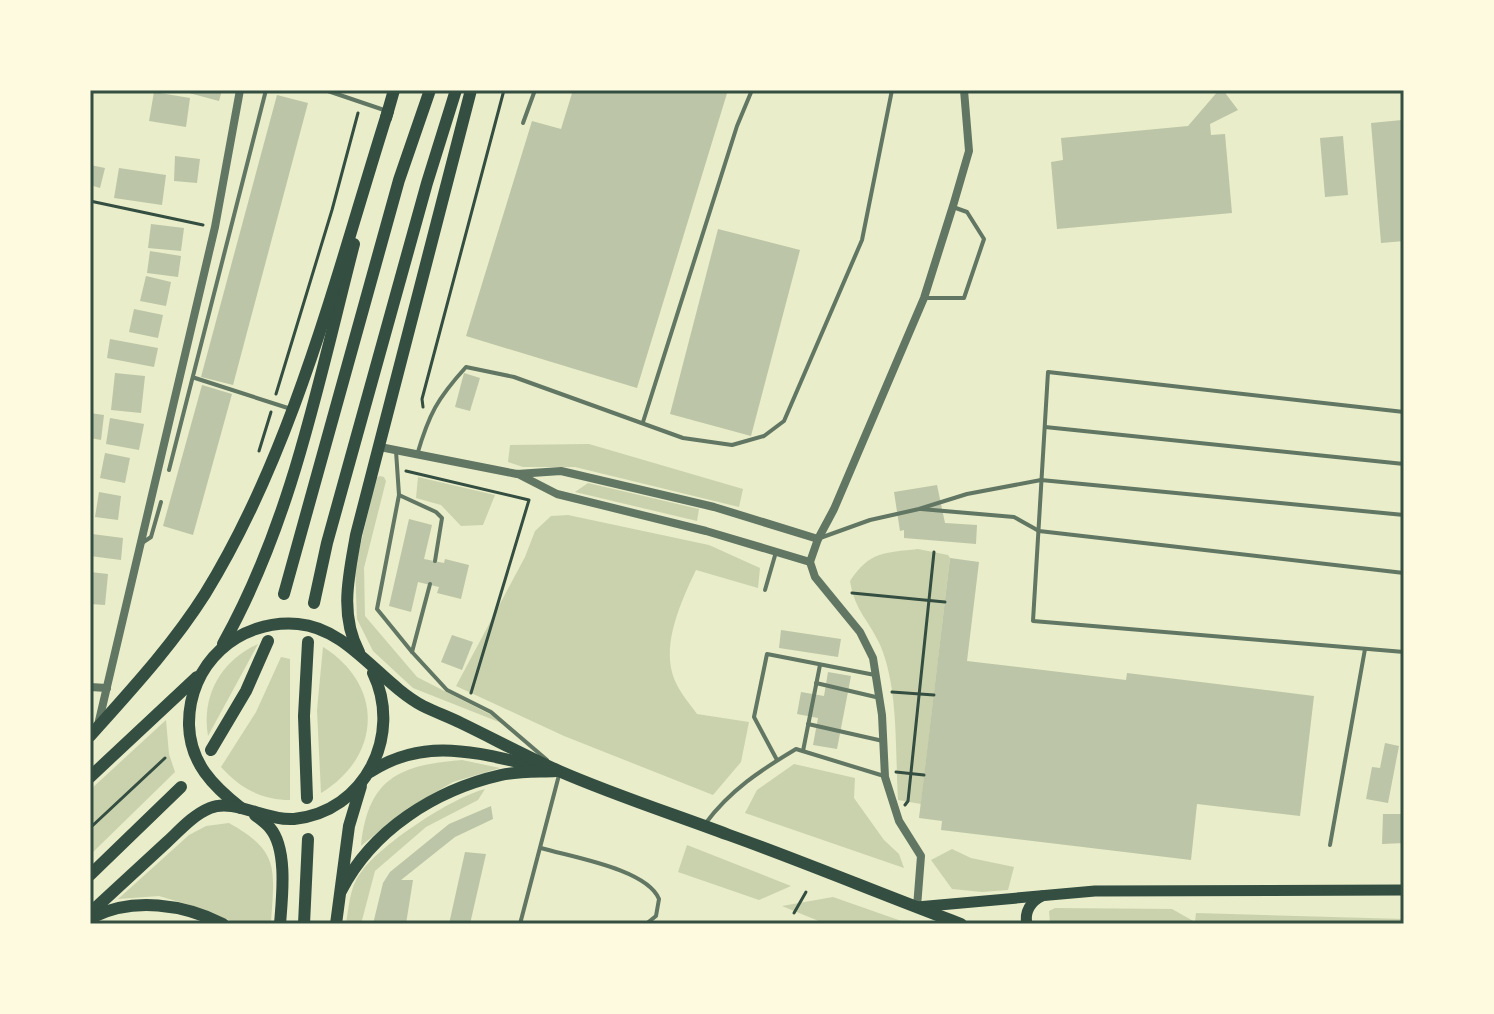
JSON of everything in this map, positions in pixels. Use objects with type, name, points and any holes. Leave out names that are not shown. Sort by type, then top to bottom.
[{"type":"main road","points":[[90,777],[199,675],[222,647],[275,528],[301,450],[394,90]]},
{"type":"main road","points":[[284,594],[399,180],[430,90]]},
{"type":"main road","points":[[314,603],[327,543],[427,183],[456,90]]},
{"type":"main road","points":[[90,916],[202,812],[220,805],[274,818],[295,819],[326,811],[341,802],[370,772],[384,730],[380,688],[348,622],[346,593],[356,535],[471,90]]},
{"type":"main road","points":[[94,731],[163,653],[206,593],[257,495],[293,410],[388,111]]},
{"type":"main road","points":[[222,647],[245,632],[272,624],[302,624],[330,633],[346,643],[402,694],[560,771],[961,924]]},
{"type":"main road","points":[[211,750],[241,702],[268,641]]},
{"type":"main road","points":[[307,798],[304,716],[308,642]]},
{"type":"main road","points":[[199,675],[190,708],[193,754],[211,782],[271,828],[278,841],[282,887],[280,924]]},
{"type":"main road","points":[[370,772],[407,753],[452,749],[560,771]]},
{"type":"main road","points":[[341,891],[352,870],[385,834],[411,813],[447,793],[505,774],[560,771]]},
{"type":"main road","points":[[336,924],[349,826],[362,783]]},
{"type":"main road","points":[[90,875],[181,787]]},
{"type":"main road","points":[[304,924],[308,839]]},
{"type":"main road","points":[[917,907],[1095,891],[1404,890]]},
{"type":"main road","points":[[1027,924],[1025,918],[1032,903],[1049,894]]},
{"type":"main road","points":[[90,916],[144,905],[180,908],[223,924]]},
{"type":"street","points":[[94,731],[107,688],[215,227],[240,90]]},
{"type":"street","points":[[917,907],[921,856],[897,814],[885,777],[877,676],[860,632],[815,577],[810,562],[924,298],[969,151],[964,90]]},
{"type":"street","points":[[380,447],[517,474],[561,471],[714,507],[818,539]]},
{"type":"street","points":[[517,474],[557,494],[706,531],[810,562]]},
{"type":"street","points":[[90,687],[107,688]]},
{"type":"lane","points":[[169,470],[195,378],[266,90]]},
{"type":"lane","points":[[325,90],[388,111]]},
{"type":"lane","points":[[523,123],[535,90]]},
{"type":"lane","points":[[643,422],[737,126],[752,90]]},
{"type":"lane","points":[[417,455],[428,417],[442,393],[466,367],[514,377],[683,438],[732,445],[764,436],[784,421],[862,240],[892,90]]},
{"type":"lane","points":[[924,298],[964,298],[984,239],[967,212],[953,206]]},
{"type":"lane","points":[[186,349],[201,352]]},
{"type":"lane","points":[[1404,412],[1048,372],[1033,621],[1404,652]]},
{"type":"lane","points":[[195,378],[293,410]]},
{"type":"lane","points":[[1045,427],[1404,464]]},
{"type":"lane","points":[[396,450],[399,495],[377,609],[447,690],[491,712],[560,771],[520,924]]},
{"type":"lane","points":[[818,539],[870,520],[967,494],[1041,480],[1404,515]]},
{"type":"lane","points":[[399,495],[436,512],[442,518],[435,561]]},
{"type":"lane","points":[[140,544],[151,537],[161,502]]},
{"type":"lane","points":[[919,509],[1014,517],[1039,531],[1404,573]]},
{"type":"lane","points":[[765,590],[776,552]]},
{"type":"lane","points":[[412,652],[430,584]]},
{"type":"lane","points":[[1330,845],[1365,649]]},
{"type":"lane","points":[[777,760],[754,717],[767,654],[877,676]]},
{"type":"lane","points":[[803,751],[820,665]]},
{"type":"lane","points":[[816,683],[880,698]]},
{"type":"lane","points":[[808,724],[883,741]]},
{"type":"lane","points":[[704,826],[721,802],[759,771],[796,749],[885,777]]},
{"type":"lane","points":[[541,848],[623,871],[649,885],[659,899],[656,916],[646,924]]},
{"type":"path","points":[[428,417],[422,399],[504,90]]},
{"type":"path","points":[[257,458],[361,104]]},
{"type":"path","points":[[90,201],[215,227]]},
{"type":"path","points":[[397,468],[529,500],[468,700]]},
{"type":"path","points":[[897,814],[908,801],[934,552]]},
{"type":"path","points":[[852,593],[945,602]]},
{"type":"path","points":[[892,692],[934,695]]},
{"type":"path","points":[[90,828],[165,758]]},
{"type":"path","points":[[896,772],[924,775]]},
{"type":"path","points":[[794,913],[806,892]]},
{"type":"green space","points":[[589,444],[743,489],[739,507],[575,467],[523,467],[508,462],[510,445]]},
{"type":"green space","points":[[380,476],[386,481],[364,568],[365,616],[417,677],[504,724],[413,688],[373,651],[357,619],[355,568],[376,478]]},
{"type":"green space","points":[[418,477],[495,495],[483,525],[461,526],[441,505],[416,498]]},
{"type":"green space","points":[[588,483],[699,509],[697,521],[575,492]]},
{"type":"green space","points":[[568,515],[709,545],[760,568],[758,588],[696,570],[674,625],[671,669],[676,683],[697,714],[749,722],[741,762],[713,795],[564,736],[456,686],[525,557],[535,531],[551,516]]},
{"type":"green space","points":[[918,549],[950,558],[921,804],[898,800],[891,683],[881,647],[855,601],[850,581],[864,564],[879,555]]},
{"type":"green space","points":[[258,644],[208,736],[208,707],[216,681],[234,660]]},
{"type":"green space","points":[[323,647],[343,663],[357,681],[365,700],[368,720],[365,741],[356,760],[341,778],[321,793],[317,710]]},
{"type":"green space","points":[[281,657],[290,659],[290,800],[270,798],[252,791],[221,767],[256,712]]},
{"type":"green space","points":[[166,720],[169,754],[175,772],[90,855],[90,790]]},
{"type":"green space","points":[[462,760],[500,768],[453,782],[405,810],[361,846],[371,805],[390,780],[420,766]]},
{"type":"green space","points":[[794,764],[855,778],[854,798],[884,840],[899,854],[904,868],[745,813],[757,790]]},
{"type":"green space","points":[[485,789],[478,800],[426,827],[375,871],[361,924],[346,924],[355,883],[372,860],[401,835],[437,812]]},
{"type":"green space","points":[[229,823],[258,843],[271,864],[271,924],[238,924],[159,896],[118,899],[189,835],[206,826]]},
{"type":"green space","points":[[687,845],[791,886],[759,900],[678,872]]},
{"type":"green space","points":[[952,849],[971,858],[1014,867],[1008,890],[982,892],[952,889],[931,860]]},
{"type":"green space","points":[[833,897],[910,924],[826,924],[782,906]]},
{"type":"green space","points":[[1055,908],[1172,909],[1195,922],[1196,913],[1404,919],[1404,924],[1050,924],[1049,911]]},
{"type":"building","points":[[189,90],[222,90],[219,101],[189,93]]},
{"type":"building","points":[[573,90],[728,90],[637,388],[466,336],[532,121],[561,129]]},
{"type":"building","points":[[1219,90],[1223,90],[1238,110],[1210,124],[1211,135],[1225,134],[1232,213],[1057,229],[1051,162],[1063,160],[1061,138],[1188,126]]},
{"type":"building","points":[[154,92],[190,98],[186,127],[149,121]]},
{"type":"building","points":[[277,95],[308,103],[233,385],[201,377]]},
{"type":"building","points":[[1402,120],[1404,241],[1381,243],[1371,123]]},
{"type":"building","points":[[1343,136],[1348,195],[1325,197],[1320,138]]},
{"type":"building","points":[[175,156],[200,159],[197,183],[174,181]]},
{"type":"building","points":[[90,165],[105,168],[100,188],[90,185]]},
{"type":"building","points":[[119,168],[166,175],[162,205],[114,198]]},
{"type":"building","points":[[151,224],[184,228],[181,251],[148,248]]},
{"type":"building","points":[[718,229],[800,250],[751,436],[670,414]]},
{"type":"building","points":[[150,251],[181,256],[178,277],[147,273]]},
{"type":"building","points":[[146,276],[171,282],[166,306],[140,301]]},
{"type":"building","points":[[134,309],[163,315],[158,338],[129,332]]},
{"type":"building","points":[[110,339],[158,348],[154,367],[107,358]]},
{"type":"building","points":[[115,373],[145,376],[141,413],[111,410]]},
{"type":"building","points":[[464,373],[480,378],[470,411],[455,407]]},
{"type":"building","points":[[202,385],[232,394],[193,535],[163,526]]},
{"type":"building","points":[[90,413],[104,415],[101,440],[90,438]]},
{"type":"building","points":[[110,418],[144,424],[139,450],[106,444]]},
{"type":"building","points":[[105,453],[130,458],[125,483],[100,478]]},
{"type":"building","points":[[937,485],[945,523],[977,525],[976,544],[904,538],[904,530],[900,531],[894,492]]},
{"type":"building","points":[[99,492],[121,496],[118,520],[95,517]]},
{"type":"building","points":[[409,519],[432,525],[424,559],[444,563],[445,559],[469,565],[461,599],[437,593],[439,587],[418,582],[411,612],[389,606]]},
{"type":"building","points":[[92,534],[123,538],[121,560],[90,556]]},
{"type":"building","points":[[950,558],[979,562],[967,661],[1126,680],[1127,673],[1314,696],[1300,816],[1197,804],[1191,860],[941,830],[942,821],[919,818]]},
{"type":"building","points":[[90,572],[108,574],[105,605],[90,604]]},
{"type":"building","points":[[781,630],[841,639],[838,657],[779,648]]},
{"type":"building","points":[[452,635],[473,642],[462,670],[441,662]]},
{"type":"building","points":[[828,672],[851,676],[837,749],[813,745],[818,718],[797,714],[801,692],[824,696]]},
{"type":"building","points":[[1385,743],[1399,746],[1388,803],[1366,799],[1372,767],[1380,768]]},
{"type":"building","points":[[491,806],[493,819],[455,837],[401,880],[413,880],[406,924],[373,924],[383,883],[390,872],[449,824]]},
{"type":"building","points":[[1383,814],[1404,814],[1404,843],[1382,844]]},
{"type":"building","points":[[465,852],[486,854],[470,924],[449,924]]}]
